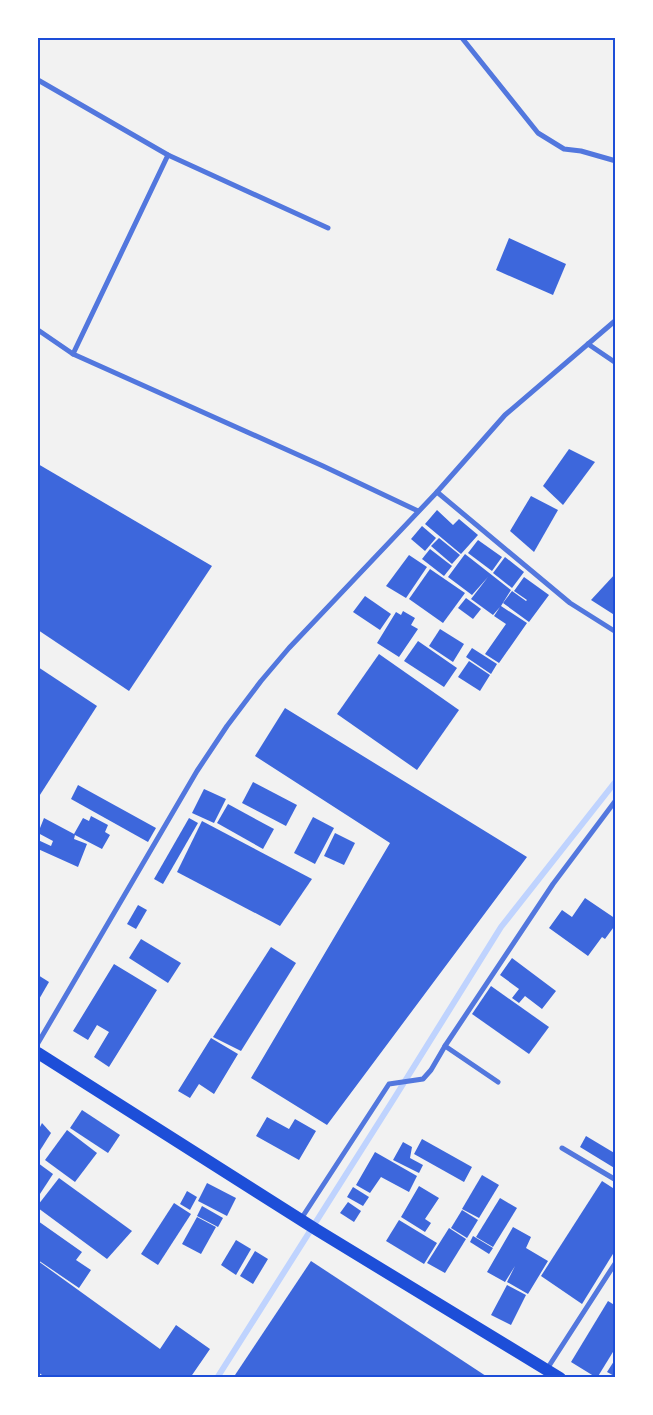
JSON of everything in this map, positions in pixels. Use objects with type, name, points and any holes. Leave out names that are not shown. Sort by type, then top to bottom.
[{"type":"main road","points":[[38,1053],[317,1230],[560,1378]]},
{"type":"street","points":[[462,38],[538,133],[564,149],[581,151],[616,160]]},
{"type":"street","points":[[38,80],[168,154],[328,228]]},
{"type":"street","points":[[73,354],[168,154]]},
{"type":"street","points":[[38,1043],[197,771],[226,726],[289,648],[437,492],[505,415],[616,320]]},
{"type":"street","points":[[38,330],[73,354],[323,466],[418,511]]},
{"type":"street","points":[[588,344],[616,363]]},
{"type":"street","points":[[437,492],[570,603],[616,632]]},
{"type":"street","points":[[303,1220],[389,1084],[423,1079],[431,1070],[553,884],[616,800]]},
{"type":"street","points":[[445,1046],[498,1082]]},
{"type":"street","points":[[562,1148],[616,1180]]},
{"type":"street","points":[[547,1369],[616,1262]]},
{"type":"building","points":[[509,238],[566,264],[553,295],[496,270]]},
{"type":"building","points":[[569,449],[595,462],[563,505],[543,486]]},
{"type":"building","points":[[38,464],[212,566],[129,691],[38,630]]},
{"type":"building","points":[[531,496],[558,510],[534,552],[510,531]]},
{"type":"building","points":[[437,510],[453,525],[459,519],[478,535],[461,554],[425,524]]},
{"type":"building","points":[[422,526],[436,538],[425,551],[411,539]]},
{"type":"building","points":[[439,538],[460,555],[452,564],[431,546]]},
{"type":"building","points":[[478,540],[502,557],[492,571],[468,553]]},
{"type":"building","points":[[430,549],[452,566],[444,576],[422,559]]},
{"type":"building","points":[[465,554],[511,590],[501,606],[527,623],[499,663],[485,654],[506,624],[494,616],[500,607],[493,615],[471,599],[488,577],[472,595],[448,577]]},
{"type":"building","points":[[409,555],[427,567],[406,598],[386,586]]},
{"type":"building","points":[[505,557],[524,572],[512,588],[493,573]]},
{"type":"building","points":[[430,569],[465,593],[443,623],[409,599]]},
{"type":"building","points":[[616,573],[616,616],[591,600]]},
{"type":"building","points":[[524,577],[549,595],[529,622],[503,603],[512,591],[527,600],[514,591]]},
{"type":"building","points":[[365,596],[391,614],[380,630],[353,612]]},
{"type":"building","points":[[466,598],[481,609],[473,619],[458,608]]},
{"type":"building","points":[[403,611],[415,618],[411,625],[418,629],[399,657],[377,643],[396,612],[401,615]]},
{"type":"building","points":[[440,629],[464,644],[453,662],[429,646]]},
{"type":"building","points":[[418,641],[457,668],[444,687],[404,661]]},
{"type":"building","points":[[472,648],[497,664],[491,674],[466,657]]},
{"type":"building","points":[[379,654],[459,710],[417,770],[337,714]]},
{"type":"building","points":[[469,661],[490,675],[480,691],[458,677]]},
{"type":"building","points":[[38,667],[97,706],[38,798]]},
{"type":"building","points":[[285,708],[527,857],[327,1125],[251,1078],[390,843],[255,756]]},
{"type":"building","points":[[253,782],[297,805],[286,826],[242,803]]},
{"type":"building","points":[[78,785],[156,828],[148,842],[71,799]]},
{"type":"building","points":[[204,789],[226,799],[214,823],[192,813]]},
{"type":"building","points":[[228,804],[274,829],[263,849],[217,823]]},
{"type":"building","points":[[91,816],[108,825],[105,832],[110,835],[102,849],[75,835],[74,839],[87,844],[78,867],[38,849],[38,840],[51,846],[53,841],[38,833],[44,818],[74,834],[83,818],[89,821]]},
{"type":"building","points":[[313,817],[334,828],[315,864],[294,853]]},
{"type":"building","points":[[189,818],[198,823],[163,884],[154,879]]},
{"type":"building","points":[[202,821],[312,879],[280,926],[177,872]]},
{"type":"building","points":[[335,833],[355,843],[344,865],[324,856]]},
{"type":"building","points":[[585,898],[616,919],[616,924],[605,939],[602,937],[588,956],[549,928],[562,910],[572,917]]},
{"type":"building","points":[[138,905],[147,910],[136,929],[127,924]]},
{"type":"building","points":[[141,939],[181,963],[168,983],[129,958]]},
{"type":"building","points":[[271,947],[296,963],[241,1051],[213,1037]]},
{"type":"building","points":[[512,958],[556,991],[542,1009],[525,996],[519,1003],[512,998],[519,989],[500,975]]},
{"type":"building","points":[[114,964],[157,990],[109,1067],[94,1057],[109,1032],[97,1025],[88,1040],[73,1031]]},
{"type":"building","points":[[38,975],[49,982],[38,1001]]},
{"type":"building","points":[[491,986],[549,1027],[529,1054],[472,1014]]},
{"type":"building","points":[[211,1038],[238,1054],[214,1094],[199,1084],[190,1098],[178,1091]]},
{"type":"building","points":[[82,1110],[120,1135],[108,1153],[70,1128]]},
{"type":"building","points":[[267,1117],[289,1129],[295,1119],[316,1131],[299,1160],[256,1136]]},
{"type":"building","points":[[42,1123],[51,1133],[39,1152],[38,1131]]},
{"type":"building","points":[[67,1130],[97,1153],[75,1182],[45,1160]]},
{"type":"building","points":[[586,1136],[616,1154],[616,1169],[580,1147]]},
{"type":"building","points":[[422,1139],[472,1167],[464,1182],[414,1154]]},
{"type":"building","points":[[403,1142],[412,1147],[410,1158],[423,1165],[419,1173],[393,1160]]},
{"type":"building","points":[[375,1152],[417,1176],[409,1192],[381,1177],[370,1193],[356,1185]]},
{"type":"building","points":[[38,1163],[53,1174],[38,1197]]},
{"type":"building","points":[[482,1175],[499,1185],[479,1218],[462,1209]]},
{"type":"building","points":[[59,1178],[132,1231],[107,1259],[38,1208],[38,1205]]},
{"type":"building","points":[[602,1181],[616,1190],[616,1249],[582,1304],[541,1276]]},
{"type":"building","points":[[207,1183],[236,1198],[227,1216],[198,1201]]},
{"type":"building","points":[[419,1186],[439,1198],[425,1219],[431,1223],[425,1232],[401,1217]]},
{"type":"building","points":[[353,1187],[369,1197],[363,1206],[347,1197]]},
{"type":"building","points":[[187,1191],[197,1197],[190,1210],[180,1204]]},
{"type":"building","points":[[500,1198],[517,1208],[493,1247],[476,1237]]},
{"type":"building","points":[[348,1202],[361,1211],[354,1222],[340,1213]]},
{"type":"building","points":[[174,1203],[191,1214],[158,1265],[141,1254]]},
{"type":"building","points":[[202,1206],[223,1218],[218,1227],[197,1216]]},
{"type":"building","points":[[462,1210],[478,1220],[467,1238],[451,1228]]},
{"type":"building","points":[[197,1217],[216,1227],[201,1254],[182,1244]]},
{"type":"building","points":[[399,1220],[437,1243],[424,1264],[386,1241]]},
{"type":"building","points":[[38,1221],[82,1252],[76,1260],[91,1270],[79,1288],[38,1260]]},
{"type":"building","points":[[513,1227],[531,1237],[526,1248],[548,1261],[528,1294],[507,1282],[515,1266],[505,1282],[487,1272]]},
{"type":"building","points":[[449,1228],[466,1239],[445,1273],[427,1263]]},
{"type":"building","points":[[473,1236],[493,1248],[489,1254],[470,1242]]},
{"type":"building","points":[[236,1240],[251,1249],[236,1275],[221,1265]]},
{"type":"building","points":[[255,1251],[268,1259],[253,1284],[240,1276]]},
{"type":"building","points":[[38,1261],[160,1349],[176,1325],[210,1349],[190,1378],[46,1378],[38,1372]]},
{"type":"building","points":[[311,1261],[489,1378],[233,1378]]},
{"type":"building","points":[[507,1285],[526,1295],[511,1325],[491,1315]]},
{"type":"building","points":[[608,1301],[616,1306],[616,1347],[597,1378],[571,1362]]},
{"type":"building","points":[[616,1358],[616,1377],[607,1372]]},
{"type":"waterway","points":[[217,1378],[501,927],[616,781]]}]
